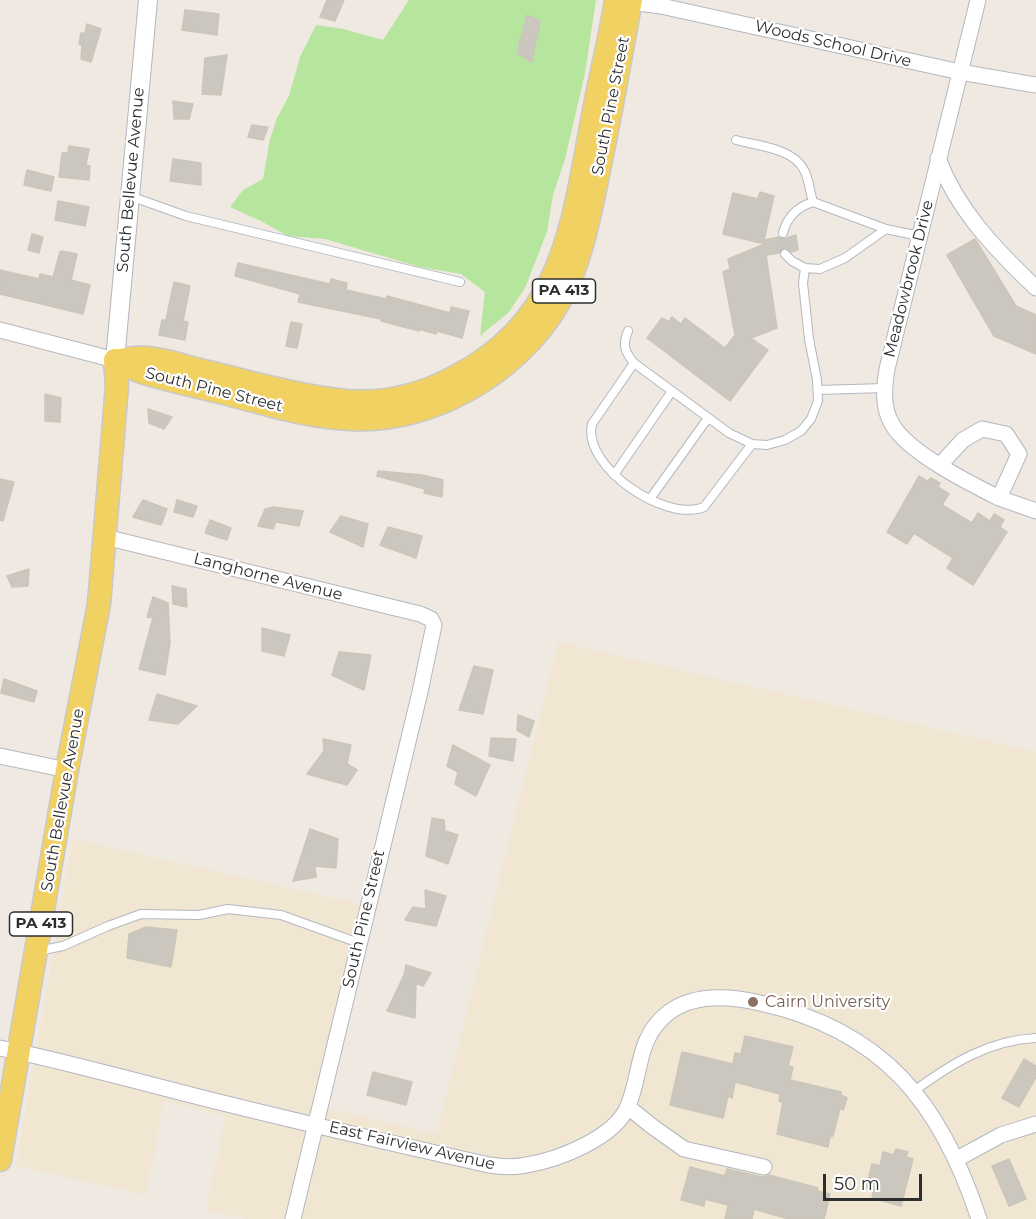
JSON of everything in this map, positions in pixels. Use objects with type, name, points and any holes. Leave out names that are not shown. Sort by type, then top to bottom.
[{"type":"main road","name":"South Pine Street","points":[[115,360],[157,377],[314,415],[351,420],[406,414],[475,387],[501,368],[537,332],[565,290],[578,261],[590,215],[621,60],[624,0]]},
{"type":"main road","name":"South Bellevue Avenue","points":[[0,1160],[9,1050],[36,951],[67,770],[99,604],[117,386],[115,360]]},
{"type":"main road","name":"South Bellevue Avenue","points":[[82,688],[86,597],[104,388],[115,360]]},
{"type":"street","name":"South Bellevue Avenue","points":[[115,360],[148,0]]},
{"type":"street","name":"Woods School Drive","points":[[624,0],[661,6],[960,72],[1036,85]]},
{"type":"street","name":"Meadowbrook Drive","points":[[977,0],[887,369],[884,388],[886,406],[893,427],[904,440],[949,472],[999,498],[1036,511]]},
{"type":"street","points":[[938,158],[947,180],[970,217],[1036,288]]},
{"type":"street","points":[[0,330],[115,360]]},
{"type":"street","points":[[940,465],[963,440],[982,429],[1006,434],[1019,454],[999,498]]},
{"type":"street","name":"Langhorne Avenue","points":[[105,537],[420,614],[431,619]]},
{"type":"street","name":"South Pine Street","points":[[293,1219],[433,634],[434,626],[431,619]]},
{"type":"street","points":[[0,756],[67,770]]},
{"type":"street","name":"East Fairview Avenue","points":[[9,1050],[68,1062],[134,1081],[414,1149],[507,1167],[534,1163],[570,1151],[604,1134],[620,1121],[628,1107],[645,1041],[669,1012],[685,1003],[715,997],[741,998],[788,1009],[828,1024],[860,1043],[896,1072],[914,1091],[939,1125],[957,1159],[979,1219]]},
{"type":"street","points":[[628,1107],[653,1128],[684,1149],[764,1167]]},
{"type":"street","points":[[957,1159],[1001,1135],[1036,1124]]},
{"type":"lane","points":[[736,140],[787,154],[798,160],[805,171],[813,202]]},
{"type":"lane","points":[[130,196],[186,216],[460,282]]},
{"type":"lane","points":[[783,233],[792,214],[802,205],[813,202],[886,229],[919,236]]},
{"type":"lane","points":[[786,254],[792,261],[805,268],[820,269],[845,258],[886,229]]},
{"type":"lane","points":[[628,331],[623,342],[627,355],[634,363],[729,433],[752,444],[767,445],[785,440],[801,431],[811,419],[819,401],[803,283],[805,268]]},
{"type":"lane","points":[[634,363],[592,423],[590,433],[598,456],[614,475],[656,504],[694,511],[704,507],[752,444]]},
{"type":"lane","points":[[818,390],[884,388]]},
{"type":"lane","points":[[614,475],[672,392]]},
{"type":"lane","points":[[650,499],[708,418]]},
{"type":"lane","points":[[36,951],[63,946],[141,914],[200,915],[228,909],[281,915],[359,943]]},
{"type":"lane","points":[[914,1091],[951,1064],[980,1050],[1036,1038]]},
{"type":"shaded area","name":"Cairn University","points":[[558,642],[1036,752],[1036,1219],[245,1219],[206,1210],[226,1116],[164,1100],[146,1195],[16,1166],[73,839],[360,904],[321,1107],[437,1134]]},
{"type":"green space","points":[[409,0],[596,0],[585,73],[565,159],[553,195],[547,232],[525,288],[509,312],[480,336],[485,292],[461,274],[420,267],[325,239],[288,236],[230,207],[243,190],[263,179],[270,139],[277,118],[289,96],[300,57],[316,25],[343,29],[383,40]]},
{"type":"building","points":[[327,0],[344,0],[335,21],[320,17]]},
{"type":"building","points":[[185,10],[219,14],[217,35],[182,30]]},
{"type":"building","points":[[527,15],[540,21],[532,62],[517,53]]},
{"type":"building","points":[[87,24],[101,29],[91,62],[81,59],[82,45],[79,44],[81,33],[85,33]]},
{"type":"building","points":[[227,55],[221,95],[202,94],[205,58]]},
{"type":"building","points":[[173,101],[193,104],[189,119],[174,119]]},
{"type":"building","points":[[252,125],[268,127],[263,140],[248,137]]},
{"type":"building","points":[[69,146],[89,149],[86,165],[90,166],[89,180],[59,177],[62,153],[68,153]]},
{"type":"building","points":[[173,159],[201,163],[201,185],[170,181]]},
{"type":"building","points":[[27,170],[54,177],[51,191],[24,185]]},
{"type":"building","points":[[760,192],[774,196],[764,240],[779,237],[784,239],[796,235],[798,250],[791,252],[784,248],[779,253],[766,255],[777,328],[751,338],[768,350],[730,401],[647,338],[662,318],[669,322],[672,317],[681,324],[685,318],[725,348],[735,335],[723,272],[730,269],[728,259],[765,244],[723,234],[733,193],[758,199]]},
{"type":"building","points":[[58,201],[89,207],[85,226],[55,220]]},
{"type":"building","points":[[32,234],[43,237],[39,253],[28,250]]},
{"type":"building","points":[[975,239],[1016,306],[1036,315],[1036,354],[994,336],[947,255]]},
{"type":"building","points":[[62,251],[77,254],[71,280],[90,285],[83,314],[0,294],[0,270],[39,279],[40,274],[53,277]]},
{"type":"building","points":[[238,263],[330,284],[331,279],[347,283],[346,290],[386,299],[387,296],[450,313],[451,307],[469,311],[462,338],[437,331],[436,334],[419,329],[419,331],[381,321],[381,319],[298,302],[300,294],[235,276]]},
{"type":"building","points":[[174,282],[190,286],[183,321],[188,322],[185,340],[159,335],[162,320],[166,320]]},
{"type":"building","points":[[291,322],[302,324],[297,348],[286,346]]},
{"type":"building","points":[[45,394],[61,398],[60,422],[45,421]]},
{"type":"building","points":[[148,409],[172,417],[164,429],[149,423]]},
{"type":"building","points":[[378,471],[422,475],[443,480],[442,497],[424,493],[425,489],[377,476]]},
{"type":"building","points":[[919,476],[927,481],[931,478],[940,483],[938,487],[949,494],[942,505],[972,523],[978,513],[990,521],[994,514],[1004,520],[1000,527],[1007,532],[973,585],[947,568],[953,558],[914,533],[907,544],[887,532]]},
{"type":"building","points":[[0,479],[14,482],[3,521],[0,520]]},
{"type":"building","points":[[143,500],[167,509],[161,525],[133,517]]},
{"type":"building","points":[[177,500],[197,506],[193,517],[174,512]]},
{"type":"building","points":[[274,507],[303,511],[299,526],[276,522],[273,529],[258,526],[265,509]]},
{"type":"building","points":[[341,516],[368,524],[363,547],[330,532]]},
{"type":"building","points":[[210,520],[231,528],[227,540],[205,533]]},
{"type":"building","points":[[388,527],[422,536],[416,558],[380,545]]},
{"type":"building","points":[[29,569],[28,586],[12,587],[7,576]]},
{"type":"building","points":[[172,586],[186,589],[187,607],[173,604]]},
{"type":"building","points":[[153,597],[168,603],[170,643],[165,675],[139,669],[153,618],[147,617]]},
{"type":"building","points":[[262,628],[290,635],[284,656],[262,651]]},
{"type":"building","points":[[339,652],[371,655],[364,690],[332,675]]},
{"type":"building","points":[[474,666],[493,670],[483,714],[459,710]]},
{"type":"building","points":[[4,679],[37,691],[34,702],[1,693]]},
{"type":"building","points":[[157,694],[197,706],[178,724],[149,720]]},
{"type":"building","points":[[518,715],[534,721],[529,737],[517,730]]},
{"type":"building","points":[[491,738],[516,739],[513,761],[489,756]]},
{"type":"building","points":[[323,739],[351,745],[347,764],[357,770],[347,785],[307,774],[324,751]]},
{"type":"building","points":[[453,745],[490,765],[476,796],[455,784],[458,772],[447,766]]},
{"type":"building","points":[[432,818],[444,820],[445,831],[458,835],[448,864],[426,856]]},
{"type":"building","points":[[310,829],[338,839],[336,868],[315,866],[316,877],[293,881]]},
{"type":"building","points":[[425,890],[446,896],[436,926],[405,920],[413,907],[426,909]]},
{"type":"building","points":[[146,927],[177,930],[171,967],[127,958],[129,934]]},
{"type":"building","points":[[406,965],[431,973],[423,986],[416,983],[415,1018],[387,1011],[404,975]]},
{"type":"building","points":[[745,1036],[793,1047],[788,1066],[793,1067],[790,1080],[841,1092],[841,1095],[847,1098],[843,1110],[840,1108],[828,1147],[777,1134],[783,1102],[779,1101],[780,1094],[735,1082],[732,1098],[728,1096],[723,1118],[670,1105],[682,1052],[733,1064],[735,1053],[741,1054]]},
{"type":"building","points":[[1024,1059],[1036,1066],[1036,1077],[1019,1107],[1002,1098]]},
{"type":"building","points":[[373,1072],[412,1082],[406,1105],[367,1095]]},
{"type":"building","points":[[896,1149],[908,1152],[906,1157],[913,1159],[901,1206],[872,1198],[874,1190],[866,1188],[872,1164],[880,1166],[883,1152],[894,1155]]},
{"type":"building","points":[[1009,1159],[1026,1199],[1009,1206],[992,1166]]},
{"type":"building","points":[[690,1167],[725,1176],[727,1169],[762,1177],[769,1175],[818,1188],[817,1191],[830,1194],[824,1219],[788,1219],[754,1209],[752,1219],[725,1219],[728,1205],[705,1199],[704,1206],[681,1200]]},
{"type":"place","name":"Cairn University","points":[[753,1002]]}]
